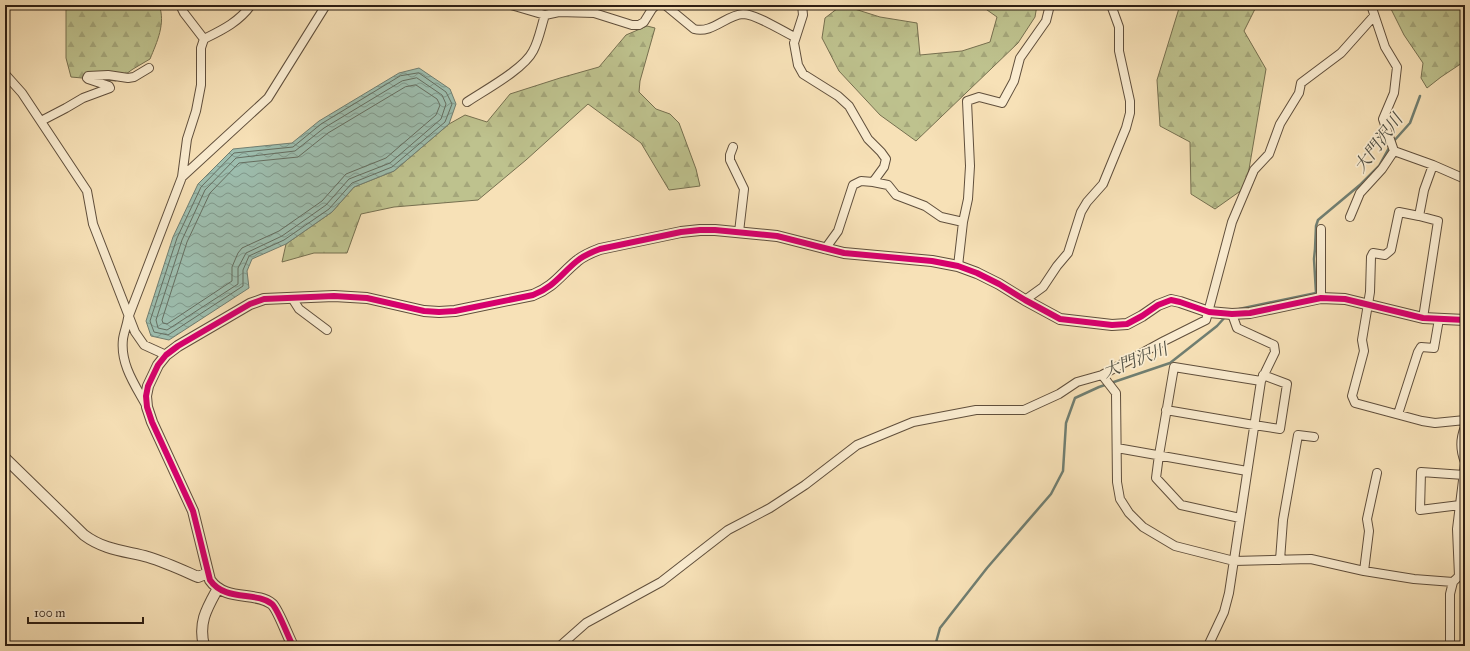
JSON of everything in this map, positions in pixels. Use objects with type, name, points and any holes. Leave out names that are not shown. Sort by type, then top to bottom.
[{"type":"street","points":[[180,5],[184,13],[204,40]]},
{"type":"street","points":[[251,5],[245,14],[234,23],[204,40],[201,48],[201,86],[196,112],[187,139],[182,177],[128,318],[123,340],[124,356],[128,373],[147,407],[152,422],[193,511],[210,580],[218,588],[226,592],[262,600],[274,605],[293,646]]},
{"type":"street","points":[[182,177],[268,98],[326,5]]},
{"type":"street","points":[[510,5],[545,16],[559,12],[594,13],[632,25],[639,25],[644,22],[652,8],[656,5]]},
{"type":"street","points":[[665,5],[694,29],[706,29],[738,15],[746,14],[795,37]]},
{"type":"street","points":[[802,5],[803,15],[794,42],[798,65],[803,74],[838,96],[849,106],[868,139],[886,159],[884,167],[873,182]]},
{"type":"street","points":[[958,266],[963,222],[968,198],[970,166],[967,101],[979,97],[1002,103],[1014,81],[1020,58],[1046,21],[1050,5]]},
{"type":"street","points":[[1025,300],[1043,287],[1068,253],[1081,212],[1087,202],[1103,184],[1126,128],[1130,113],[1130,102],[1119,51],[1119,27],[1111,5]]},
{"type":"street","points":[[1371,5],[1385,47],[1397,67],[1394,93],[1382,119],[1394,151],[1433,165],[1465,179]]},
{"type":"street","points":[[467,102],[528,59],[534,50],[545,16]]},
{"type":"street","points":[[560,646],[586,623],[661,582],[728,530],[770,508],[805,485],[857,445],[914,422],[976,410],[1024,410],[1059,394],[1077,382],[1105,379],[1164,340],[1206,320],[1232,222],[1254,170],[1269,154],[1280,124],[1299,93],[1301,83],[1341,53],[1374,16]]},
{"type":"street","points":[[40,121],[83,98],[110,88],[109,86],[88,79],[88,76],[108,74],[128,78],[149,68]]},
{"type":"street","points":[[5,74],[22,93],[87,191],[93,224],[128,318],[135,332],[144,345],[166,355]]},
{"type":"street","points":[[733,147],[730,160],[744,189],[739,232]]},
{"type":"street","points":[[1350,217],[1360,193],[1382,169],[1394,151]]},
{"type":"street","points":[[1420,216],[1424,190],[1433,165]]},
{"type":"street","points":[[825,249],[838,231],[853,185],[861,181],[888,185],[896,195],[925,206],[941,217],[963,222]]},
{"type":"street","points":[[1422,318],[1438,221],[1399,212],[1391,250],[1385,255],[1373,253],[1371,257],[1370,292],[1362,340],[1364,351],[1352,396],[1355,403],[1422,421],[1435,423],[1465,420]]},
{"type":"street","points":[[1321,298],[1322,228]]},
{"type":"street","points":[[147,407],[146,396],[148,386],[158,365],[166,355],[178,346],[250,304],[264,299],[334,296],[368,298],[424,311],[455,311],[543,292],[577,261],[589,253],[600,249],[681,232],[715,230],[776,236],[844,253],[932,261],[958,266],[977,273],[999,284],[1060,319],[1112,325],[1127,324],[1158,305],[1171,300],[1209,312],[1232,314],[1250,313],[1321,298],[1345,299],[1422,318],[1465,320]]},
{"type":"street","points":[[292,298],[299,309],[327,330]]},
{"type":"street","points":[[1208,646],[1224,612],[1227,600],[1262,378],[1275,352],[1274,345],[1237,328],[1232,314]]},
{"type":"street","points":[[1398,414],[1418,352],[1421,347],[1434,348],[1439,319]]},
{"type":"street","points":[[1166,410],[1254,426],[1280,429],[1286,384],[1262,378],[1174,367],[1166,410],[1158,455],[1156,478],[1181,505],[1240,518]]},
{"type":"street","points":[[1105,379],[1116,393],[1117,482],[1120,500],[1129,513],[1143,527],[1175,546],[1234,561],[1311,559],[1364,571],[1414,579],[1459,579]]},
{"type":"street","points":[[1450,646],[1450,594],[1459,579],[1461,521],[1460,505],[1465,461],[1461,454],[1461,435],[1465,427]]},
{"type":"street","points":[[1280,560],[1283,520],[1298,435],[1314,437]]},
{"type":"street","points":[[1117,448],[1247,471]]},
{"type":"street","points":[[5,458],[72,524],[92,541],[116,551],[148,557],[198,577],[208,573]]},
{"type":"street","points":[[1460,505],[1420,510],[1421,472],[1464,475]]},
{"type":"street","points":[[1364,571],[1369,531],[1367,519],[1376,473]]},
{"type":"street","points":[[204,646],[201,630],[202,623],[204,615],[218,588]]},
{"type":"green space","points":[[66,5],[159,5],[162,19],[160,32],[150,59],[116,81],[71,77],[66,58]]},
{"type":"green space","points":[[842,5],[880,17],[917,23],[920,55],[962,51],[990,42],[997,17],[980,5],[1037,5],[1035,17],[1018,43],[916,141],[880,115],[839,71],[822,38],[825,18]]},
{"type":"green space","points":[[1180,5],[1257,5],[1244,31],[1266,69],[1246,187],[1215,209],[1191,194],[1190,142],[1160,126],[1157,80]]},
{"type":"green space","points":[[1389,5],[1465,5],[1465,61],[1427,88],[1421,78],[1423,63],[1404,35]]},
{"type":"green space","points":[[647,26],[655,28],[640,81],[639,92],[656,109],[670,114],[679,123],[696,169],[700,186],[669,190],[641,143],[588,104],[526,160],[478,200],[394,207],[361,214],[347,253],[314,253],[282,262],[286,244],[332,212],[354,187],[394,171],[449,124],[465,115],[487,122],[510,94],[599,67],[626,35]]},
{"type":"water","points":[[419,68],[450,89],[456,104],[449,124],[394,171],[354,187],[332,212],[286,244],[252,259],[247,271],[249,288],[169,340],[151,336],[146,321],[173,237],[198,184],[233,149],[292,143],[319,121],[399,73]]},
{"type":"waterway","name":"大門沢川","points":[[1393,142],[1410,123],[1420,96]]},
{"type":"waterway","name":"大門沢川","points":[[1239,309],[1316,293],[1314,259],[1316,226],[1318,220],[1361,184],[1379,166],[1390,146]]},
{"type":"waterway","name":"大門沢川","points":[[935,646],[940,628],[987,568],[1051,494],[1063,471],[1066,423],[1075,398],[1099,387],[1170,363],[1217,326],[1226,316]]},
{"type":"cycle path","points":[[293,646],[280,617],[272,604],[258,598],[232,594],[224,591],[216,587],[210,580],[193,511],[152,422],[147,407],[146,396],[148,386],[158,365],[166,355],[178,346],[250,304],[264,299],[334,296],[367,298],[424,311],[455,311],[533,295],[552,284],[580,259],[600,249],[681,232],[715,230],[777,236],[844,253],[932,261],[958,266],[977,273],[999,284],[1060,319],[1112,325],[1127,324],[1158,305],[1171,300],[1209,312],[1232,314],[1250,313],[1321,298],[1345,299],[1423,318],[1465,320]]}]
